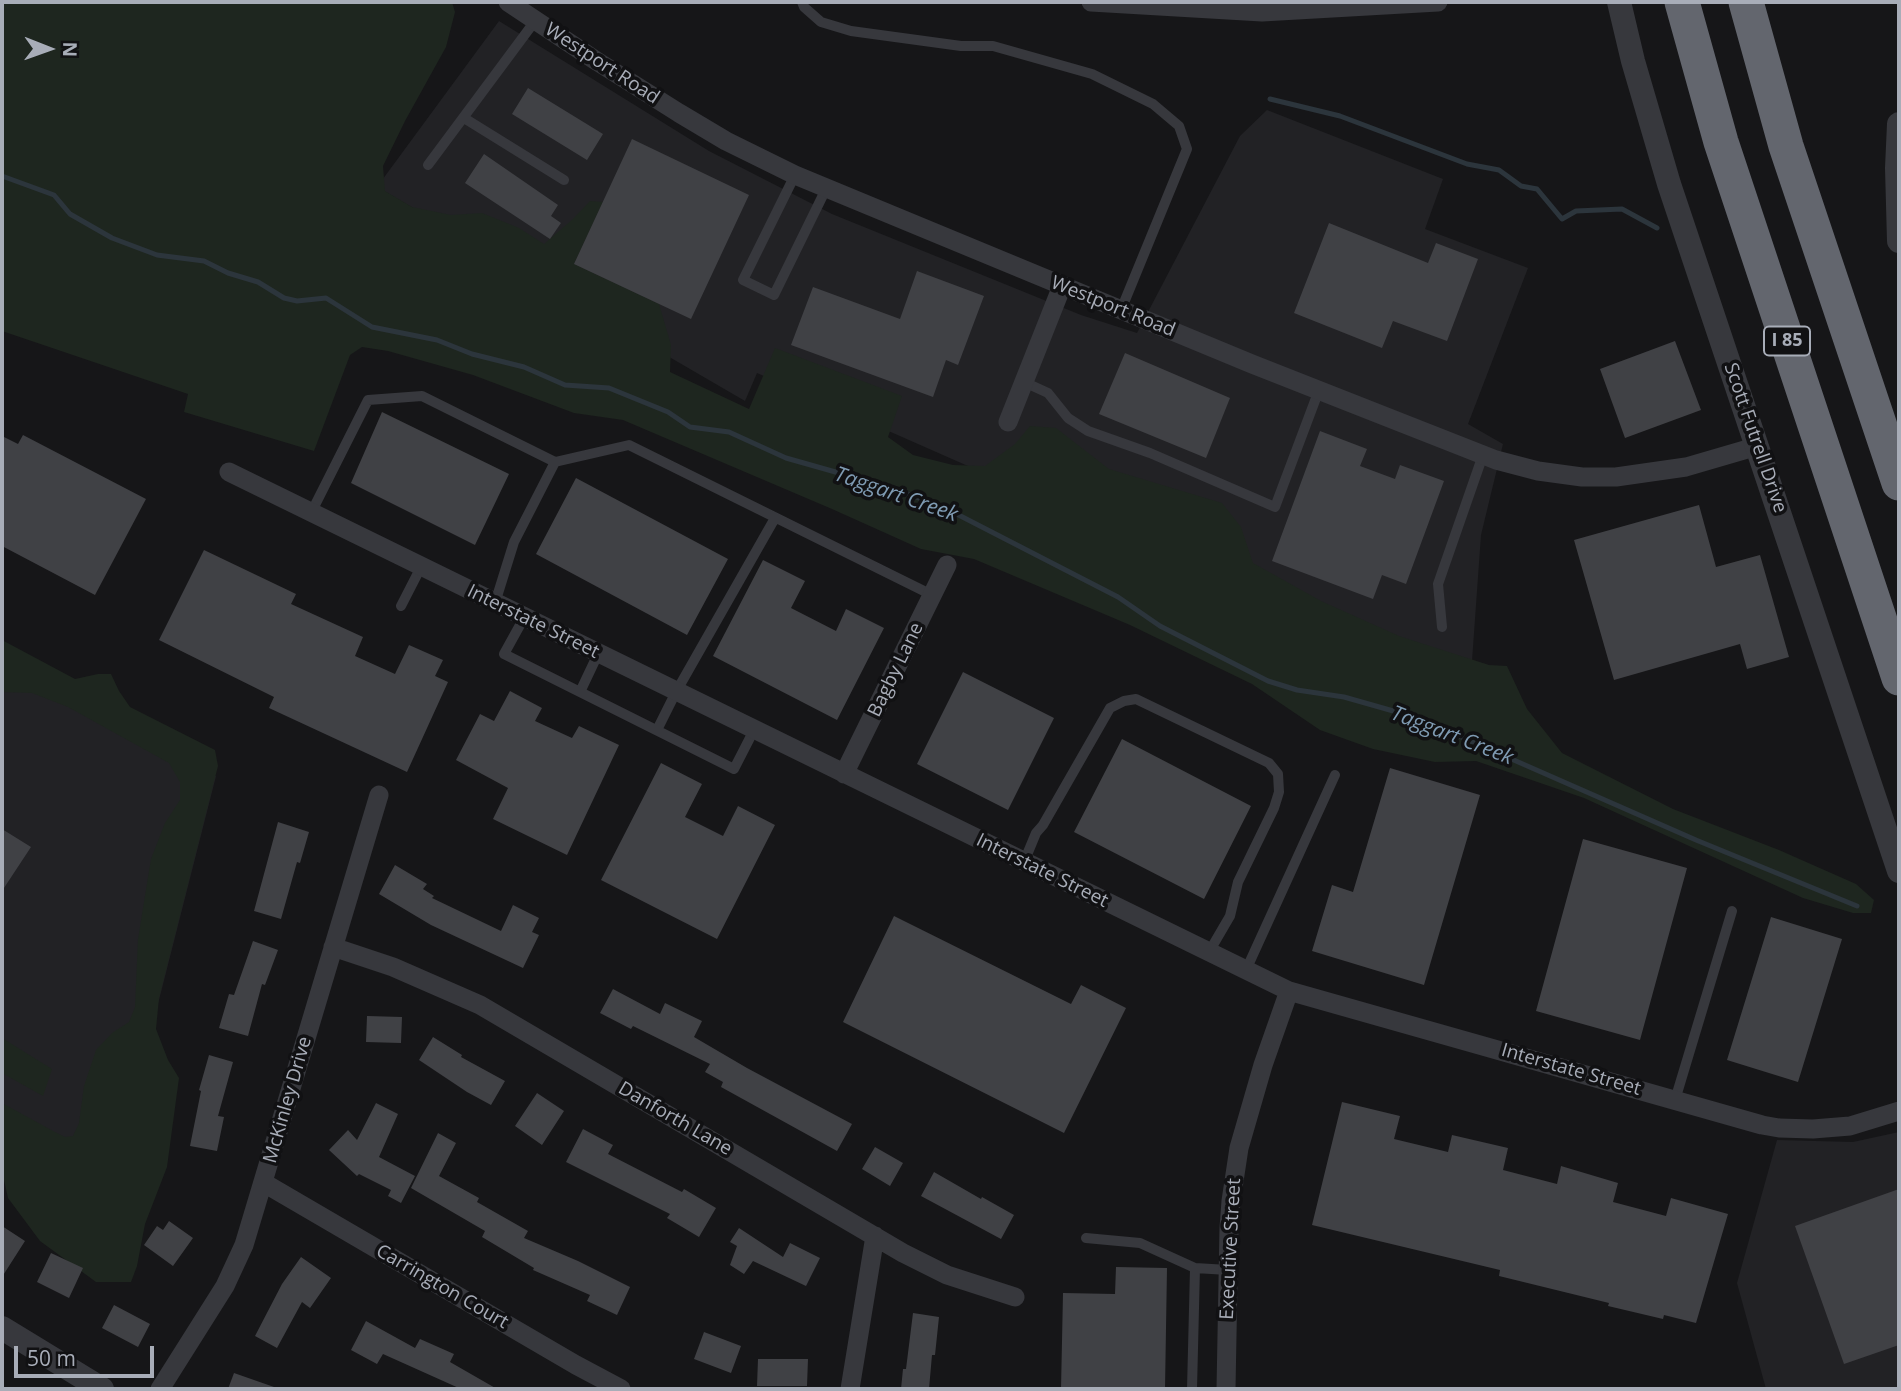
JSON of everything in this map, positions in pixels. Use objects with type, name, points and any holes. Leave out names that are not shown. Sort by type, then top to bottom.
[{"type":"highway","name":"I 85","points":[[1682,2],[1721,142],[1899,678]]},
{"type":"highway","points":[[1746,2],[1786,146],[1899,483]]},
{"type":"street","name":"Westport Road","points":[[508,2],[679,113],[726,141],[795,175],[1062,286],[1483,455],[1538,471],[1581,477],[1616,477],[1686,467],[1758,446]]},
{"type":"street","points":[[1091,2],[1262,12],[1438,2]]},
{"type":"street","name":"Scott Futrell Drive","points":[[1619,2],[1633,61],[1670,184],[1899,871]]},
{"type":"street","points":[[1899,124],[1899,241]]},
{"type":"street","points":[[1008,422],[1062,286]]},
{"type":"street","name":"Interstate Street","points":[[229,472],[1289,991],[1762,1125],[1813,1129],[1850,1126],[1899,1111]]},
{"type":"street","name":"Bagby Lane","points":[[844,774],[947,565]]},
{"type":"street","name":"McKinley Drive","points":[[160,1389],[225,1286],[244,1244],[379,795]]},
{"type":"street","name":"Danforth Lane","points":[[333,947],[393,967],[459,994],[903,1253],[947,1275],[1015,1297]]},
{"type":"street","name":"Executive Street","points":[[1226,1389],[1231,1202],[1239,1148],[1263,1065],[1289,991]]},
{"type":"street","name":"Carrington Court","points":[[264,1183],[621,1389]]},
{"type":"street","points":[[850,1389],[875,1236]]},
{"type":"street","points":[[2,1328],[102,1389]]},
{"type":"lane","points":[[802,2],[821,22],[850,31],[961,46],[993,46],[1092,74],[1153,104],[1179,126],[1187,149],[1121,310]]},
{"type":"lane","points":[[428,165],[535,21]]},
{"type":"lane","points":[[464,118],[564,180]]},
{"type":"lane","points":[[795,175],[743,280],[774,295],[826,189]]},
{"type":"lane","points":[[1024,382],[1048,393],[1068,418],[1088,431],[1150,453],[1275,507],[1319,390]]},
{"type":"lane","points":[[311,513],[368,400],[422,396],[555,462],[629,445],[932,596]]},
{"type":"lane","points":[[1442,627],[1438,584],[1483,455]]},
{"type":"lane","points":[[495,603],[514,541],[555,462]]},
{"type":"lane","points":[[657,730],[775,518]]},
{"type":"lane","points":[[401,607],[421,567]]},
{"type":"lane","points":[[525,616],[504,654],[734,769],[754,730]]},
{"type":"lane","points":[[580,692],[598,653]]},
{"type":"lane","points":[[1024,862],[1036,833],[1110,708],[1124,701],[1136,699],[1269,763],[1278,774],[1279,792],[1274,808],[1238,882],[1230,916],[1209,952]]},
{"type":"lane","points":[[1246,970],[1335,775]]},
{"type":"lane","points":[[1675,1100],[1732,911]]},
{"type":"lane","points":[[1086,1238],[1140,1243],[1195,1268],[1228,1270]]},
{"type":"lane","points":[[1192,1389],[1195,1268]]},
{"type":"shaded area","points":[[2,2],[452,2],[455,12],[446,47],[383,166],[385,191],[412,207],[451,215],[482,213],[519,228],[544,244],[590,201],[603,202],[574,264],[659,304],[671,345],[670,372],[749,409],[775,348],[902,396],[888,437],[913,455],[953,465],[985,466],[1015,444],[1030,426],[1056,428],[1109,469],[1222,503],[1241,527],[1253,563],[1321,601],[1399,636],[1489,665],[1507,666],[1527,709],[1562,753],[1673,809],[1779,850],[1856,884],[1874,900],[1871,913],[1853,913],[1803,898],[1584,798],[1476,761],[1435,762],[1373,749],[1320,730],[1252,684],[1130,625],[974,559],[921,549],[623,420],[574,413],[473,375],[388,351],[362,347],[350,355],[314,451],[184,412],[188,394],[2,331]]},
{"type":"shaded area","points":[[499,21],[709,151],[832,214],[1081,315],[1137,333],[1240,136],[1267,110],[1443,179],[1425,229],[1528,268],[1468,424],[1503,444],[1481,535],[1471,675],[1011,485],[757,373],[745,401],[377,187]]},
{"type":"shaded area","points":[[2,640],[75,679],[111,674],[130,707],[215,750],[218,766],[159,998],[156,1029],[168,1060],[179,1078],[167,1167],[145,1224],[131,1282],[96,1282],[40,1241],[8,1198],[2,1171],[2,1103],[65,1137],[73,1136],[79,1123],[84,1086],[96,1050],[112,1033],[129,1022],[135,1007],[138,939],[151,859],[165,823],[180,800],[180,782],[169,763],[68,707],[32,693],[2,692]]},
{"type":"shaded area","points":[[2,650],[216,776],[108,1200],[2,1137]]},
{"type":"shaded area","points":[[2,1038],[52,1069],[43,1096],[2,1073]]},
{"type":"shaded area","points":[[1899,1132],[1899,1389],[1766,1389],[1737,1283],[1777,1140],[1853,1142]]},
{"type":"building","points":[[528,88],[603,134],[587,160],[512,114]]},
{"type":"building","points":[[632,139],[749,195],[691,319],[574,264]]},
{"type":"building","points":[[484,154],[558,205],[551,216],[561,223],[550,239],[465,183]]},
{"type":"building","points":[[1329,223],[1428,263],[1436,243],[1478,259],[1447,341],[1393,321],[1382,348],[1294,313]]},
{"type":"building","points":[[917,271],[984,296],[958,365],[946,360],[933,397],[791,345],[813,287],[900,319]]},
{"type":"building","points":[[1675,341],[1701,410],[1625,438],[1600,369]]},
{"type":"building","points":[[1125,353],[1230,398],[1206,458],[1099,414]]},
{"type":"building","points":[[382,412],[509,474],[475,545],[351,483]]},
{"type":"building","points":[[1320,431],[1367,449],[1360,466],[1395,479],[1400,465],[1444,481],[1406,584],[1382,575],[1373,599],[1272,561]]},
{"type":"building","points":[[23,435],[146,499],[95,595],[2,546],[2,436],[18,444]]},
{"type":"building","points":[[576,478],[728,559],[687,635],[536,554]]},
{"type":"building","points":[[1699,505],[1716,567],[1760,555],[1789,657],[1747,669],[1740,644],[1614,680],[1574,540]]},
{"type":"building","points":[[204,550],[296,594],[291,604],[363,637],[355,656],[395,674],[409,645],[443,660],[435,676],[448,682],[407,772],[269,708],[274,697],[159,640]]},
{"type":"building","points":[[763,560],[805,581],[791,608],[836,631],[846,609],[884,628],[837,720],[713,656]]},
{"type":"building","points":[[963,672],[1054,718],[1008,810],[917,764]]},
{"type":"building","points":[[510,691],[542,708],[535,721],[572,738],[579,726],[619,745],[567,855],[493,819],[508,788],[456,760],[480,714],[494,721]]},
{"type":"building","points":[[1122,739],[1251,806],[1204,899],[1074,832]]},
{"type":"building","points":[[661,763],[702,784],[685,817],[723,836],[738,806],[775,825],[717,939],[601,880]]},
{"type":"building","points":[[1390,768],[1480,795],[1424,985],[1312,951],[1332,885],[1353,892]]},
{"type":"building","points":[[278,822],[309,832],[300,863],[297,862],[281,919],[254,911]]},
{"type":"building","points":[[2,829],[31,847],[2,891]]},
{"type":"building","points":[[1583,839],[1687,868],[1640,1040],[1536,1011]]},
{"type":"building","points":[[395,865],[427,884],[423,889],[434,896],[432,898],[501,931],[513,905],[539,918],[532,932],[539,935],[523,968],[431,925],[379,894]]},
{"type":"building","points":[[894,916],[1071,1004],[1081,985],[1126,1008],[1064,1133],[843,1022]]},
{"type":"building","points":[[1771,917],[1842,939],[1798,1082],[1727,1060]]},
{"type":"building","points":[[253,941],[278,950],[265,985],[262,984],[248,1036],[219,1028],[229,994],[234,995]]},
{"type":"building","points":[[613,989],[660,1014],[665,1003],[702,1021],[694,1037],[852,1124],[837,1151],[721,1087],[723,1082],[705,1072],[710,1064],[600,1013]]},
{"type":"building","points":[[367,1016],[402,1017],[401,1043],[366,1042]]},
{"type":"building","points":[[433,1037],[462,1055],[461,1057],[505,1081],[491,1105],[419,1060]]},
{"type":"building","points":[[209,1055],[233,1062],[218,1116],[224,1117],[217,1151],[190,1146],[201,1091],[199,1090]]},
{"type":"building","points":[[537,1093],[564,1111],[542,1145],[515,1126]]},
{"type":"building","points":[[1342,1102],[1400,1116],[1394,1139],[1448,1152],[1452,1135],[1508,1148],[1503,1170],[1557,1184],[1561,1166],[1618,1183],[1613,1202],[1666,1216],[1671,1198],[1728,1214],[1696,1323],[1664,1315],[1663,1319],[1608,1306],[1609,1303],[1499,1276],[1500,1270],[1312,1225]]},
{"type":"building","points":[[376,1103],[398,1114],[379,1157],[415,1176],[401,1203],[388,1196],[391,1190],[359,1174],[357,1176],[329,1150],[348,1130],[357,1140]]},
{"type":"building","points":[[583,1129],[613,1145],[608,1154],[682,1192],[684,1189],[716,1208],[699,1237],[667,1218],[670,1214],[566,1162]]},
{"type":"building","points":[[438,1133],[456,1143],[439,1176],[479,1198],[477,1202],[528,1231],[524,1238],[630,1287],[617,1315],[587,1301],[590,1295],[533,1270],[534,1268],[482,1237],[485,1231],[411,1188]]},
{"type":"building","points":[[875,1147],[903,1163],[890,1186],[862,1169]]},
{"type":"building","points":[[934,1172],[1014,1215],[1001,1239],[921,1196]]},
{"type":"building","points":[[1899,1189],[1899,1345],[1844,1364],[1795,1226]]},
{"type":"building","points":[[169,1221],[193,1238],[173,1266],[144,1245],[157,1226],[163,1230]]},
{"type":"building","points":[[2,1226],[25,1241],[2,1277]]},
{"type":"building","points":[[739,1228],[783,1257],[790,1243],[820,1258],[806,1286],[753,1261],[744,1274],[730,1265],[737,1246],[730,1242]]},
{"type":"building","points":[[51,1253],[83,1268],[69,1298],[37,1282]]},
{"type":"building","points":[[301,1257],[331,1278],[310,1308],[302,1302],[277,1348],[255,1336],[282,1284]]},
{"type":"building","points":[[1116,1267],[1167,1268],[1165,1389],[1061,1389],[1063,1293],[1115,1294]]},
{"type":"building","points":[[114,1305],[150,1324],[138,1347],[102,1328]]},
{"type":"building","points":[[913,1313],[939,1317],[929,1389],[901,1389]]},
{"type":"building","points":[[366,1321],[415,1348],[420,1339],[454,1354],[450,1362],[497,1389],[461,1389],[383,1354],[377,1364],[351,1350]]},
{"type":"building","points":[[704,1332],[741,1346],[731,1373],[694,1359]]},
{"type":"building","points":[[758,1359],[808,1359],[807,1386],[757,1386]]},
{"type":"building","points":[[234,1373],[274,1387],[228,1389]]},
{"type":"waterway","points":[[1270,99],[1340,116],[1467,164],[1499,170],[1521,186],[1537,189],[1562,219],[1576,211],[1622,209],[1657,228]]},
{"type":"waterway","name":"Taggart Creek","points":[[2,176],[54,195],[70,214],[112,238],[157,255],[204,261],[228,273],[258,282],[284,298],[297,301],[326,298],[372,327],[437,340],[472,354],[524,367],[565,385],[609,388],[668,412],[690,427],[729,432],[786,458],[892,488],[945,508],[1118,597],[1160,626],[1268,681],[1297,690],[1344,697],[1418,718],[1696,840],[1857,906]]}]
